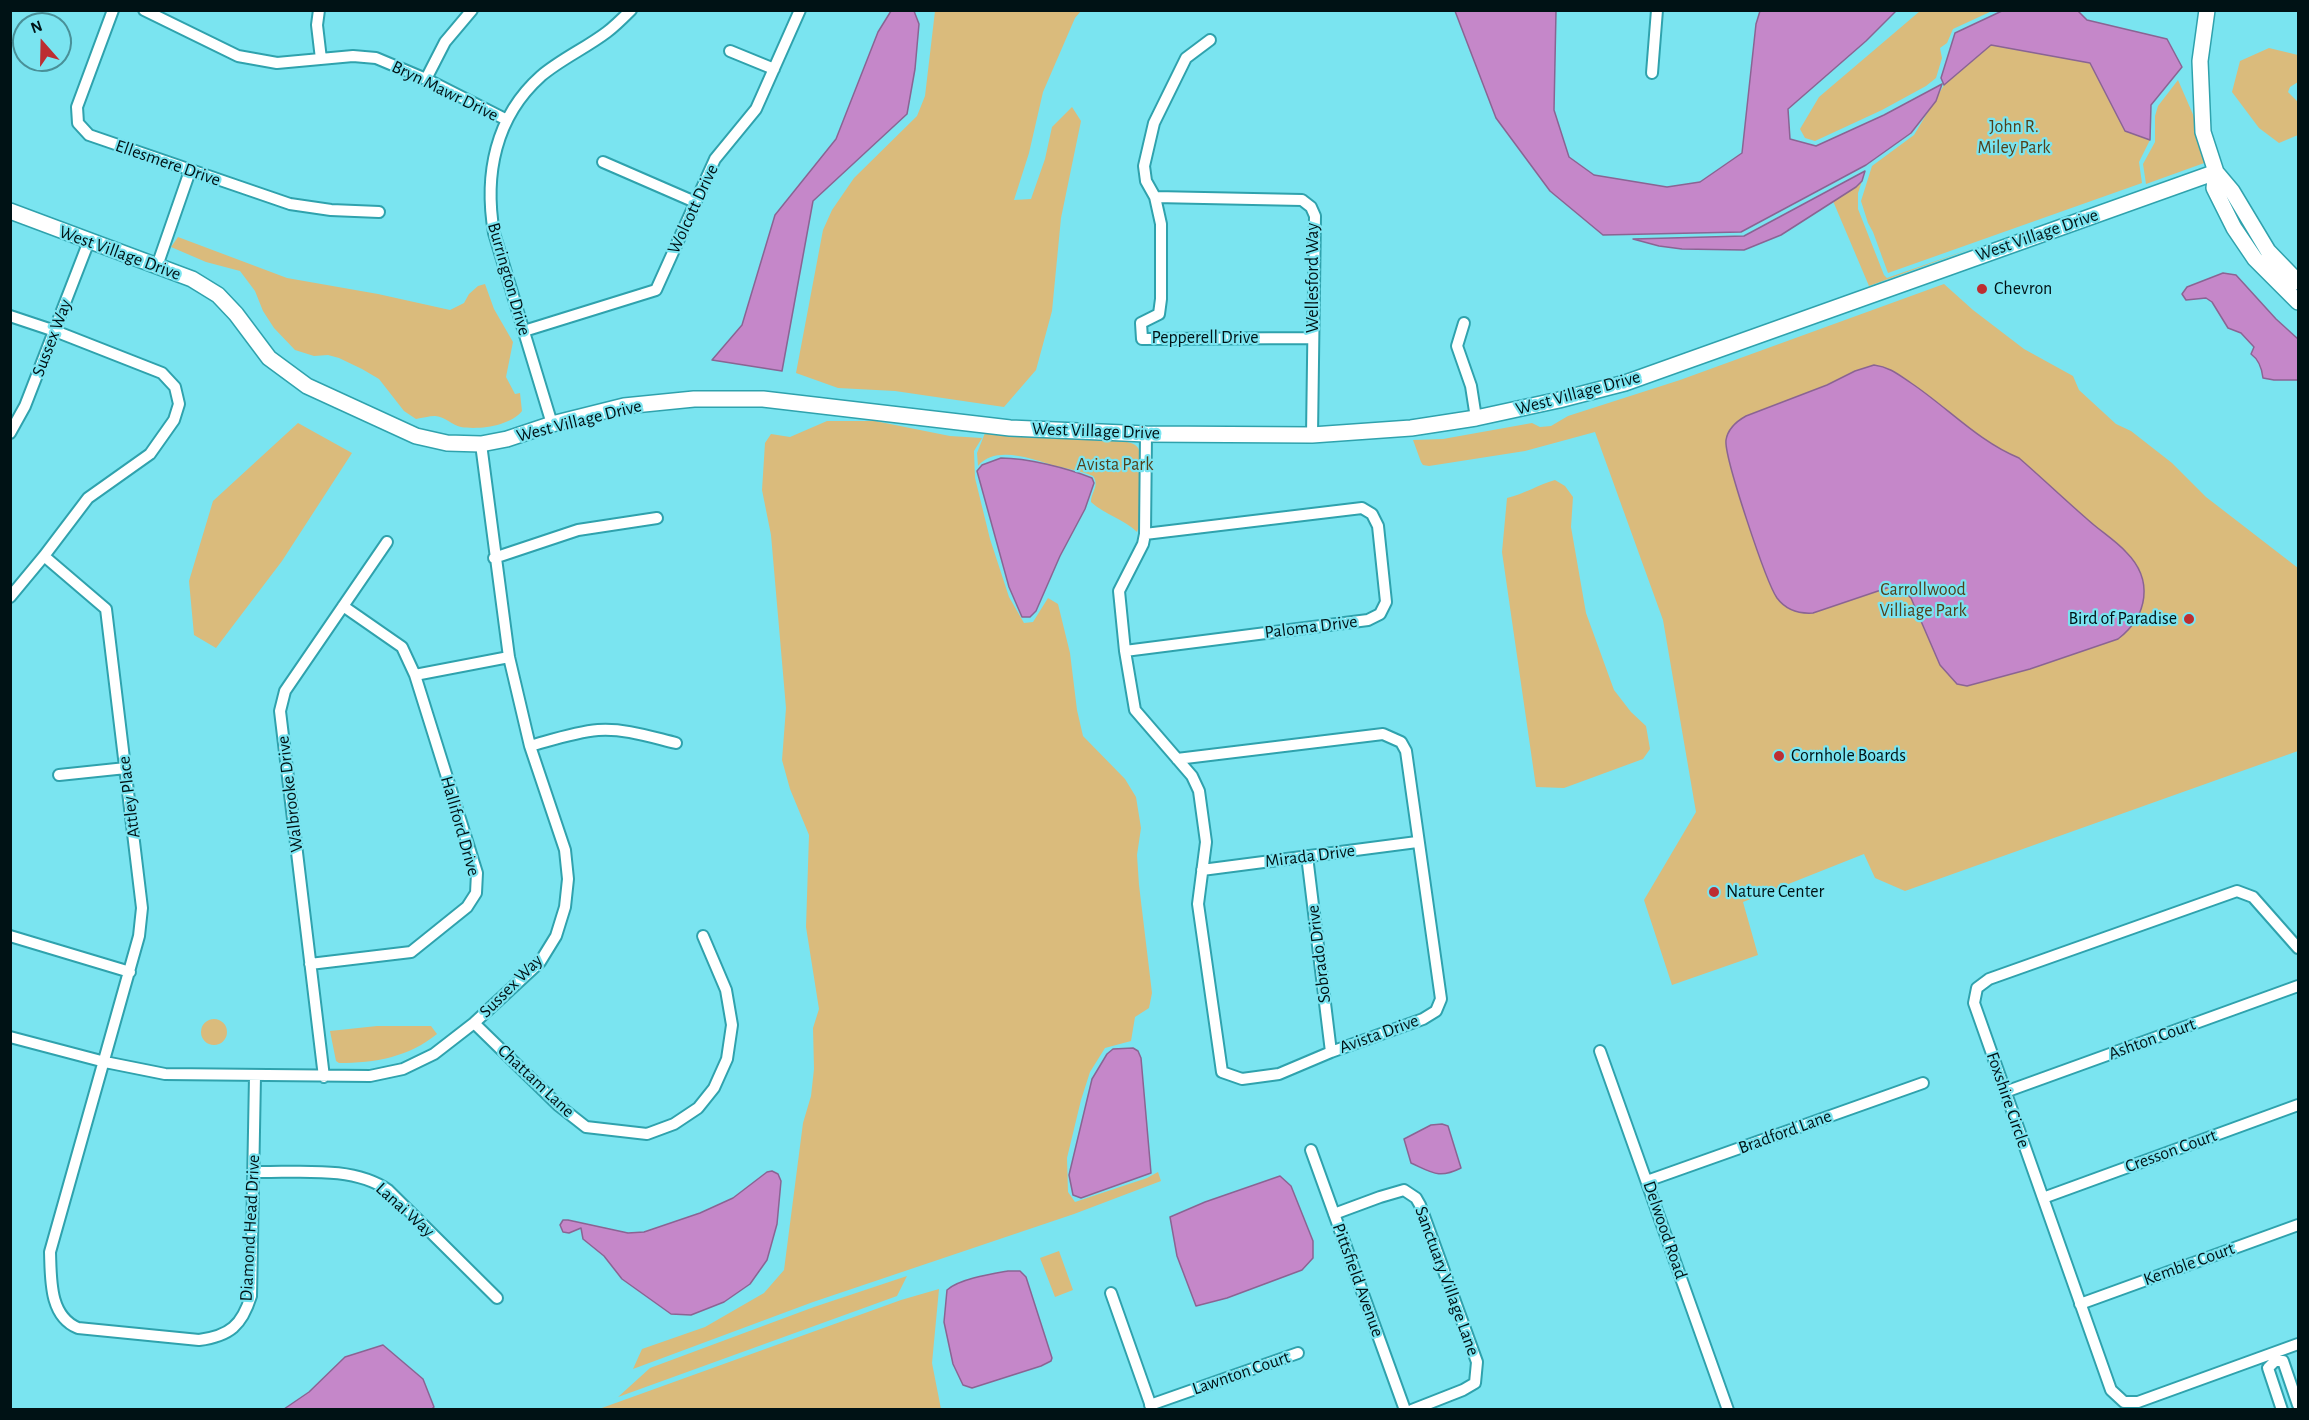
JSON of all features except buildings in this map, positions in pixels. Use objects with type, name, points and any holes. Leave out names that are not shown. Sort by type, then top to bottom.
[{"type":"street","name":"Ellesmere Drive","points":[[113,10],[77,108],[78,123],[89,135],[290,204],[331,210],[380,212]]},
{"type":"street","name":"Bryn Mawr Drive","points":[[144,10],[238,56],[277,63],[353,56],[376,58],[426,79],[507,120]]},
{"type":"street","points":[[319,10],[317,25],[321,59]]},
{"type":"street","points":[[426,79],[445,42],[472,10]]},
{"type":"street","name":"Burrington Drive","points":[[552,424],[494,233],[489,205],[492,160],[507,120],[522,97],[541,76],[608,31],[631,10]]},
{"type":"street","name":"Wolcott Drive","points":[[524,331],[656,290],[715,159],[756,109],[800,10]]},
{"type":"street","points":[[1652,73],[1657,10]]},
{"type":"street","points":[[2207,10],[2200,60],[2203,132],[2216,172],[2232,191],[2268,251],[2298,282]]},
{"type":"street","name":"Pepperell Drive","points":[[1210,40],[1186,58],[1154,123],[1144,166],[1146,181],[1155,197],[1161,225],[1161,299],[1158,314],[1141,323],[1142,339],[1313,338]]},
{"type":"street","points":[[730,51],[774,69]]},
{"type":"street","points":[[603,162],[695,201]]},
{"type":"street","points":[[157,266],[190,171]]},
{"type":"street","points":[[2216,172],[2214,188],[2234,228],[2255,259],[2298,302]]},
{"type":"street","name":"West Village Drive","points":[[10,211],[192,279],[218,296],[236,314],[269,358],[307,386],[416,436],[447,443],[481,444],[507,439],[552,424],[624,406],[694,399],[763,399],[1010,428],[1146,434],[1312,435],[1411,428],[1476,418],[1560,400],[1625,382],[2216,172]]},
{"type":"street","name":"Wellesford Way","points":[[1155,197],[1302,200],[1311,207],[1315,216],[1312,435]]},
{"type":"street","name":"Sussex Way","points":[[10,433],[25,406],[89,241]]},
{"type":"street","points":[[10,316],[55,331],[162,374],[175,387],[179,404],[174,420],[150,454],[88,498],[10,597]]},
{"type":"street","points":[[1464,323],[1457,346],[1471,386],[1476,418]]},
{"type":"street","name":"Avista Drive","points":[[1146,434],[1145,534],[1143,544],[1119,591],[1125,651],[1135,710],[1192,776],[1199,791],[1206,842],[1197,904],[1222,1072],[1242,1078],[1279,1074],[1331,1052],[1423,1019],[1436,1011],[1441,999],[1417,842],[1406,751],[1401,742],[1383,734],[1178,759]]},
{"type":"street","name":"Sussex Way","points":[[10,1036],[105,1062],[165,1074],[370,1076],[403,1069],[434,1054],[474,1023],[540,962],[556,936],[565,907],[568,879],[565,850],[530,746],[509,657],[494,558],[481,444]]},
{"type":"street","name":"Paloma Drive","points":[[1125,651],[1368,620],[1380,614],[1386,602],[1378,526],[1372,514],[1362,508],[1145,534]]},
{"type":"street","points":[[494,558],[578,530],[657,518]]},
{"type":"street","name":"Walbrooke Drive","points":[[324,1077],[280,711],[285,691],[387,542]]},
{"type":"street","name":"Attley Place","points":[[44,556],[106,609],[126,768],[142,908],[139,936],[105,1062]]},
{"type":"street","name":"Halliford Drive","points":[[310,964],[411,952],[467,907],[476,893],[477,873],[415,675],[402,647],[343,606]]},
{"type":"street","points":[[415,675],[509,657]]},
{"type":"street","points":[[530,746],[600,729],[625,731],[676,743]]},
{"type":"street","points":[[59,775],[126,768]]},
{"type":"street","name":"Mirada Drive","points":[[1202,870],[1417,842]]},
{"type":"street","name":"Sobrado Drive","points":[[1307,856],[1331,1052]]},
{"type":"street","name":"Foxshire Circle","points":[[2298,948],[2253,897],[2237,891],[1989,979],[1977,988],[1974,1003],[2111,1390],[2124,1402],[2138,1402],[2274,1357],[2298,1344]]},
{"type":"street","points":[[10,936],[130,972]]},
{"type":"street","name":"Chattam Lane","points":[[474,1023],[558,1105],[586,1127],[647,1134],[665,1127],[698,1108],[714,1088],[728,1059],[732,1025],[726,990],[704,936]]},
{"type":"street","name":"Ashton Court","points":[[2005,1092],[2298,986]]},
{"type":"street","name":"Delwood Road","points":[[1600,1051],[1728,1410]]},
{"type":"street","name":"Diamond Head Drive","points":[[105,1062],[50,1252],[51,1289],[61,1316],[67,1324],[78,1328],[200,1340],[217,1338],[233,1328],[245,1314],[251,1296],[255,1076]]},
{"type":"street","name":"Bradford Lane","points":[[1647,1181],[1923,1083]]},
{"type":"street","name":"Cresson Court","points":[[2043,1198],[2298,1105]]},
{"type":"street","name":"Pittsfield Avenue","points":[[1311,1150],[1404,1410]]},
{"type":"street","name":"Lanai Way","points":[[253,1172],[348,1174],[375,1181],[388,1190],[497,1298]]},
{"type":"street","name":"Sanctuary Village Lane","points":[[1334,1214],[1404,1190],[1416,1198],[1420,1205],[1477,1362],[1475,1383],[1412,1410]]},
{"type":"street","name":"Kemble Court","points":[[2080,1304],[2298,1225]]},
{"type":"street","points":[[1111,1293],[1151,1407]]},
{"type":"street","name":"Lawnton Court","points":[[1151,1407],[1298,1353]]},
{"type":"street","points":[[2282,1410],[2268,1368],[2274,1357],[2283,1361],[2298,1405]]},
{"type":"green space","points":[[935,11],[1081,11],[1075,18],[1043,92],[1029,153],[1014,200],[1031,199],[1045,159],[1052,127],[1072,107],[1081,121],[1061,218],[1052,311],[1036,370],[1004,407],[895,391],[838,388],[796,373],[823,230],[832,210],[854,178],[917,116],[925,96]]},
{"type":"green space","points":[[1920,11],[1992,11],[1953,29],[1947,43],[1940,48],[1942,58],[1936,78],[1926,86],[1882,110],[1815,141],[1805,138],[1800,129],[1819,97]]},
{"type":"green space","name":"John R. Miley Park","points":[[1991,45],[2090,63],[2125,131],[2150,140],[2139,162],[2142,183],[1888,273],[1861,201],[1872,166],[1914,135],[1944,85]]},
{"type":"green space","points":[[2269,48],[2298,55],[2298,82],[2290,87],[2288,92],[2298,102],[2298,135],[2279,143],[2259,128],[2232,92],[2240,61]]},
{"type":"green space","points":[[2178,80],[2198,126],[2207,162],[2146,184],[2143,164],[2155,142],[2155,116],[2158,106]]},
{"type":"green space","points":[[1862,181],[1858,193],[1858,209],[1887,278],[1979,246],[1869,286],[1833,201]]},
{"type":"green space","points":[[178,237],[287,278],[378,294],[450,310],[464,303],[469,294],[478,286],[485,284],[494,309],[513,342],[506,377],[515,394],[520,393],[522,411],[510,420],[494,426],[476,428],[461,427],[438,416],[416,419],[404,411],[379,379],[362,369],[339,358],[328,355],[314,356],[295,350],[274,328],[263,311],[255,291],[240,271],[206,262],[171,247]]},
{"type":"green space","name":"Carrollwood Villiage Park","points":[[1944,284],[1973,310],[2024,349],[2073,376],[2079,390],[2116,424],[2131,431],[2172,463],[2206,497],[2298,568],[2298,751],[1905,891],[1875,878],[1864,854],[1743,902],[1758,955],[1672,985],[1644,900],[1696,812],[1663,620],[1595,432],[1525,451],[1429,466],[1421,462],[1413,440],[1443,439],[1532,423],[1540,427],[1551,426],[1568,416],[1680,380]]},
{"type":"green space","points":[[827,421],[875,421],[950,436],[982,438],[974,451],[975,478],[990,539],[1009,597],[1024,623],[1033,622],[1048,598],[1058,604],[1070,653],[1077,710],[1083,736],[1125,779],[1136,797],[1141,828],[1137,855],[1139,885],[1152,993],[1149,1008],[1135,1017],[1131,1041],[1105,1048],[1090,1072],[1067,1158],[1068,1192],[1075,1202],[1147,1178],[1158,1172],[1161,1181],[1074,1214],[813,1302],[633,1369],[642,1349],[705,1327],[764,1293],[784,1270],[803,1123],[811,1096],[814,1069],[813,1028],[819,1009],[806,927],[809,835],[790,789],[782,760],[786,708],[771,535],[762,490],[765,443],[771,434],[790,437]]},
{"type":"green space","points":[[298,423],[352,453],[282,561],[216,648],[194,635],[189,581],[213,501]]},
{"type":"green space","name":"Avista Park","points":[[985,433],[1127,442],[1138,447],[1140,454],[1140,523],[1137,532],[1091,502],[1095,486],[1093,476],[1026,458],[1005,455],[986,459],[978,466],[977,453]]},
{"type":"green space","points":[[1555,480],[1565,486],[1573,497],[1571,527],[1586,613],[1614,690],[1631,712],[1646,726],[1650,749],[1643,759],[1564,788],[1536,787],[1502,552],[1507,498]]},
{"type":"green space","points":[[214,1019],[223,1023],[227,1032],[223,1041],[214,1045],[205,1041],[201,1032],[205,1023]]},
{"type":"green space","points":[[377,1026],[431,1026],[437,1034],[415,1048],[391,1057],[352,1063],[336,1061],[330,1031]]},
{"type":"green space","points":[[1059,1251],[1073,1290],[1055,1297],[1040,1258]]},
{"type":"green space","points":[[907,1276],[897,1296],[607,1401],[618,1397],[650,1368],[814,1307]]},
{"type":"green space","points":[[939,1289],[932,1363],[941,1409],[599,1409],[901,1300]]},
{"type":"shaded area","points":[[2004,10],[2078,11],[2087,20],[2167,39],[2182,67],[2151,105],[2150,140],[2125,131],[2090,63],[1991,45],[1944,85],[1941,78],[1955,33]]},
{"type":"shaded area","points":[[891,11],[914,11],[919,24],[915,69],[907,114],[813,201],[782,371],[712,360],[742,325],[775,215],[836,139],[878,32]]},
{"type":"shaded area","points":[[1455,11],[1556,11],[1554,110],[1569,157],[1594,175],[1667,187],[1700,182],[1742,153],[1756,24],[1760,11],[1896,11],[1866,41],[1788,109],[1790,139],[1816,146],[1884,115],[1942,84],[1936,101],[1911,133],[1866,165],[1741,232],[1603,235],[1550,191],[1496,118]]},
{"type":"shaded area","points":[[1865,171],[1862,181],[1856,187],[1781,235],[1744,250],[1682,249],[1633,239],[1744,236]]},
{"type":"shaded area","points":[[2223,273],[2236,275],[2276,319],[2298,339],[2298,380],[2263,378],[2259,364],[2251,354],[2254,347],[2241,333],[2228,328],[2212,302],[2206,298],[2186,300],[2182,294],[2187,287]]},
{"type":"shaded area","points":[[1874,365],[1898,374],[1977,434],[2019,458],[2126,552],[2141,574],[2144,586],[2141,609],[2128,630],[2118,639],[2030,669],[1967,686],[1957,684],[1940,665],[1911,598],[1900,590],[1887,588],[1813,613],[1802,613],[1784,606],[1777,598],[1764,569],[1747,519],[1727,451],[1727,436],[1733,425],[1746,416]]},
{"type":"shaded area","points":[[1001,458],[1059,467],[1092,478],[1094,483],[1085,509],[1060,556],[1036,611],[1030,617],[1022,617],[1009,587],[977,471],[982,465]]},
{"type":"shaded area","points":[[1133,1048],[1138,1051],[1141,1058],[1151,1173],[1081,1198],[1073,1195],[1069,1175],[1092,1079],[1107,1054],[1113,1049]]},
{"type":"shaded area","points":[[1431,1125],[1448,1126],[1461,1168],[1441,1174],[1411,1163],[1404,1139]]},
{"type":"shaded area","points":[[772,1171],[778,1174],[781,1181],[777,1224],[767,1260],[750,1284],[724,1302],[691,1315],[671,1314],[622,1279],[604,1256],[583,1239],[581,1228],[569,1233],[563,1232],[560,1225],[563,1220],[568,1220],[628,1233],[644,1232],[700,1213],[733,1198],[767,1172]]},
{"type":"shaded area","points":[[1280,1176],[1291,1186],[1313,1241],[1313,1258],[1302,1270],[1227,1298],[1196,1306],[1177,1256],[1170,1217],[1205,1202]]},
{"type":"shaded area","points":[[1008,1271],[1020,1271],[1026,1277],[1052,1358],[1051,1361],[972,1388],[963,1385],[953,1364],[944,1322],[947,1290],[967,1280]]},
{"type":"shaded area","points":[[383,1345],[423,1379],[434,1407],[432,1409],[284,1409],[309,1392],[345,1357]]},
{"type":"place","name":"Chevron","points":[[1982,289]]},
{"type":"place","name":"Bird of Paradise","points":[[2189,619]]},
{"type":"place","name":"Cornhole Boards","points":[[1779,756]]},
{"type":"place","name":"Nature Center","points":[[1714,892]]}]
